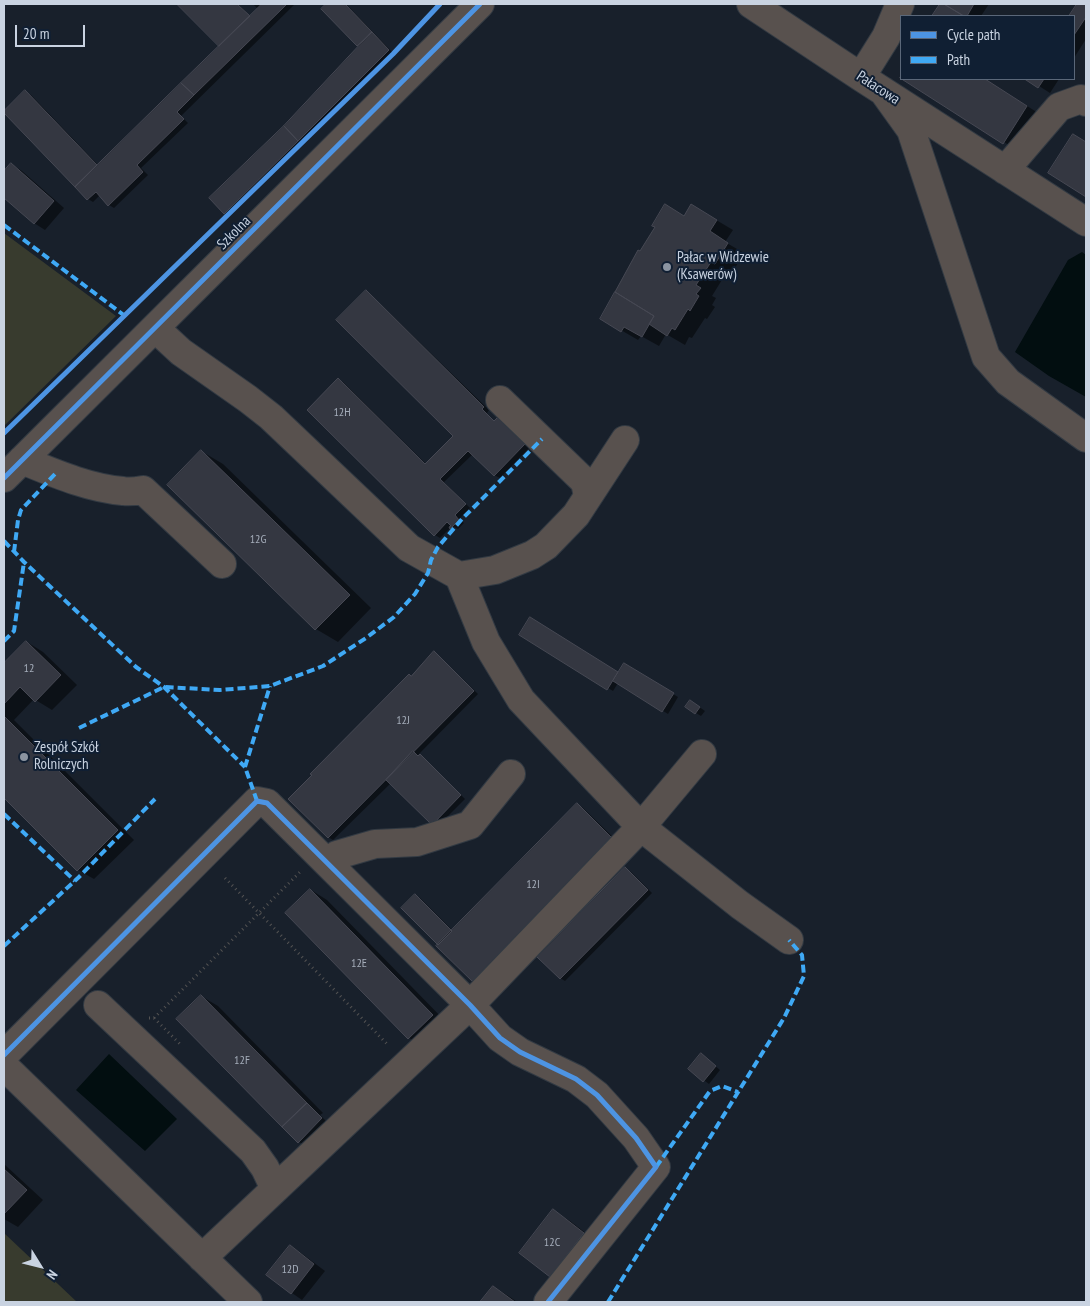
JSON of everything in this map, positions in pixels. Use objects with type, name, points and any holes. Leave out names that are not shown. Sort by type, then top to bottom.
[{"type":"street","name":"Szkolna","points":[[13,469],[480,4]]},
{"type":"street","name":"Pałacowa","points":[[751,4],[1086,222]]},
{"type":"street","points":[[900,4],[886,37],[872,84],[911,130],[986,357],[1008,382],[1086,438]]},
{"type":"street","points":[[1005,170],[1058,106],[1081,99],[1086,102]]},
{"type":"street","points":[[155,328],[181,352],[271,417],[409,548],[459,576],[486,642],[521,700],[641,827],[740,905],[790,940]]},
{"type":"street","points":[[500,400],[585,482],[588,496]]},
{"type":"street","points":[[459,576],[495,570],[532,555],[546,546],[576,515],[625,440]]},
{"type":"street","points":[[13,469],[62,476],[94,486],[124,491],[143,490],[222,564]]},
{"type":"street","points":[[202,1258],[470,1005],[641,827],[702,754]]},
{"type":"street","points":[[328,855],[375,844],[417,842],[470,824],[511,774]]},
{"type":"street","points":[[4,1055],[257,800],[266,803],[328,855],[500,1038],[520,1052],[576,1079],[597,1095],[636,1138],[656,1167],[548,1302]]},
{"type":"street","points":[[106,1013],[253,1151],[275,1189]]},
{"type":"street","points":[[4,1066],[248,1302]]},
{"type":"path","points":[[106,1013],[154,1018],[259,913],[328,855]]},
{"type":"path","points":[[225,878],[407,1065]]},
{"type":"green space","points":[[4,233],[116,316],[4,426]]},
{"type":"green space","points":[[4,1233],[77,1302],[4,1302]]},
{"type":"shaded area","points":[[1082,252],[1086,255],[1086,397],[1049,376],[1015,352],[1068,260]]},
{"type":"shaded area","points":[[109,1054],[177,1119],[145,1151],[76,1090]]},
{"type":"building","points":[[177,4],[237,4],[250,16],[219,46]]},
{"type":"building","points":[[262,4],[287,4],[194,95],[181,83]]},
{"type":"building","points":[[326,4],[345,4],[372,32],[357,46],[321,9]]},
{"type":"building","points":[[940,4],[944,4],[962,15],[933,15]]},
{"type":"building","points":[[944,4],[974,4],[968,15],[962,15]]},
{"type":"building","points":[[1077,4],[1086,4],[1086,17],[1075,34],[1075,15],[1070,15]]},
{"type":"building","points":[[372,32],[389,50],[298,141],[284,126]]},
{"type":"building","points":[[904,80],[987,80],[1027,106],[1003,144]]},
{"type":"building","points":[[1026,80],[1043,80],[1038,88]]},
{"type":"building","points":[[181,83],[194,95],[177,112],[184,119],[137,165],[143,172],[108,206],[96,192],[87,200],[75,187]]},
{"type":"building","points":[[25,90],[97,165],[75,187],[4,113]]},
{"type":"building","points":[[284,126],[298,141],[224,214],[209,198]]},
{"type":"building","points":[[1073,134],[1086,142],[1086,197],[1048,173]]},
{"type":"building","points":[[11,163],[54,201],[34,224],[4,198],[4,171]]},
{"type":"building","name":"Pałac w Widzewie (Ksawerów)","points":[[665,204],[684,216],[691,204],[717,220],[710,231],[728,243],[715,264],[711,262],[696,285],[701,288],[696,294],[699,296],[690,311],[688,309],[675,330],[672,328],[667,336],[649,324],[654,316],[615,292],[638,250],[640,251],[655,227],[652,226]]},
{"type":"building","points":[[366,290],[484,407],[482,409],[494,421],[498,417],[525,444],[494,476],[468,451],[440,479],[466,504],[455,515],[459,520],[450,529],[449,527],[451,526],[447,522],[434,536],[307,410],[338,378],[425,464],[453,436],[336,320]]},
{"type":"building","points":[[615,292],[654,316],[642,337],[624,327],[621,332],[600,319]]},
{"type":"building","points":[[201,450],[350,595],[315,630],[167,485]]},
{"type":"building","points":[[530,617],[618,672],[607,690],[519,635]]},
{"type":"building","name":"Zespół Szkół Rolniczych","points":[[26,641],[61,675],[35,702],[20,687],[4,704],[4,663]]},
{"type":"building","points":[[434,651],[474,691],[328,838],[288,799],[312,775],[310,774],[409,674],[411,676]]},
{"type":"building","points":[[624,663],[674,693],[662,712],[613,681]]},
{"type":"building","points":[[690,700],[700,707],[695,714],[685,707]]},
{"type":"building","name":"Zespół Szkół Rolniczych","points":[[4,716],[118,830],[77,871],[4,798]]},
{"type":"building","points":[[413,751],[418,756],[420,754],[461,795],[432,825],[386,780]]},
{"type":"building","points":[[577,803],[614,840],[474,983],[436,946]]},
{"type":"building","points":[[625,867],[648,890],[560,979],[537,957]]},
{"type":"building","points":[[310,889],[433,1015],[408,1039],[285,913]]},
{"type":"building","points":[[415,894],[452,931],[438,945],[401,908]]},
{"type":"building","points":[[201,995],[307,1103],[282,1127],[176,1019]]},
{"type":"building","points":[[701,1053],[716,1066],[703,1082],[688,1069]]},
{"type":"building","points":[[307,1103],[322,1118],[298,1143],[282,1127]]},
{"type":"building","points":[[4,1169],[27,1190],[4,1214]]},
{"type":"building","points":[[553,1209],[584,1233],[550,1277],[519,1253]]},
{"type":"building","points":[[290,1245],[314,1264],[291,1294],[266,1275]]},
{"type":"building","points":[[493,1286],[515,1302],[480,1302]]},
{"type":"marked path","points":[[4,225],[125,316]]},
{"type":"marked path","points":[[79,728],[164,687],[220,690],[270,686],[323,666],[394,617],[415,594],[428,573],[431,560],[438,547],[462,519],[542,439]]},
{"type":"marked path","points":[[14,552],[21,510],[56,473]]},
{"type":"marked path","points":[[4,541],[136,667],[164,687],[245,767]]},
{"type":"marked path","points":[[4,641],[14,631],[24,562]]},
{"type":"marked path","points":[[257,801],[245,767],[270,686]]},
{"type":"marked path","points":[[4,946],[79,877],[155,799]]},
{"type":"marked path","points":[[4,814],[75,881]]},
{"type":"marked path","points":[[608,1302],[784,1018],[804,976],[802,955],[789,940]]},
{"type":"marked path","points":[[656,1167],[710,1091],[722,1086],[738,1092]]},
{"type":"cycle path","points":[[4,433],[393,54],[440,4]]},
{"type":"cycle path","points":[[4,478],[480,4]]},
{"type":"cycle path","points":[[4,1055],[257,801],[267,803],[470,1005],[500,1038],[520,1052],[576,1079],[597,1095],[636,1138],[656,1167],[548,1302]]},
{"type":"place","name":"Pałac w Widzewie (Ksawerów)","points":[[667,267]]},
{"type":"place","name":"Zespół Szkół Rolniczych","points":[[24,757]]}]
